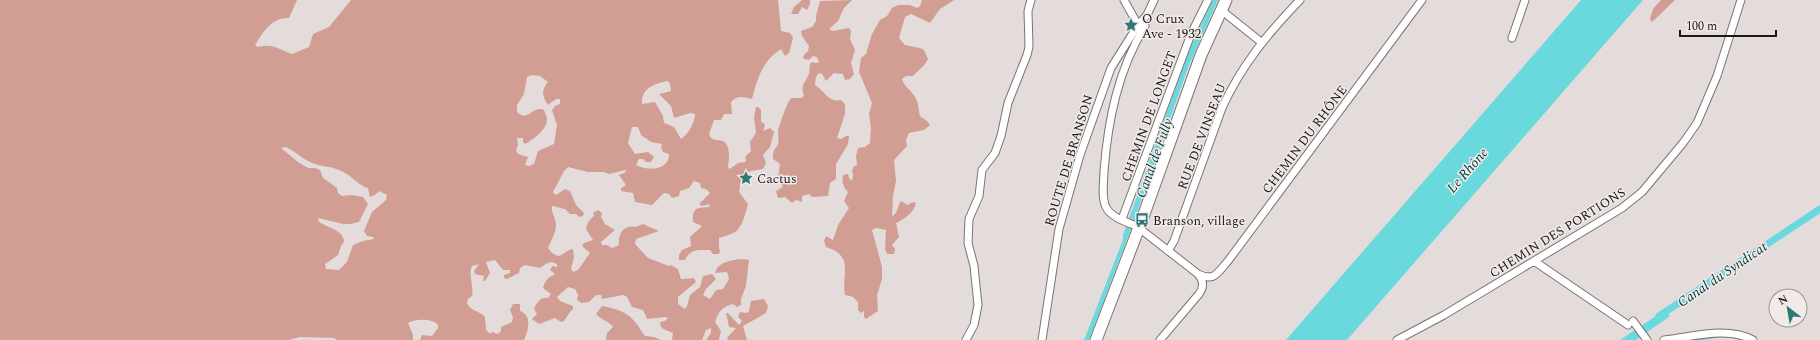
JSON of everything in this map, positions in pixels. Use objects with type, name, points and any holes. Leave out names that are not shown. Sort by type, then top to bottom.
[{"type":"main road","points":[[1096,340],[1201,55],[1224,5]]},
{"type":"street","points":[[966,340],[974,325],[978,305],[974,266],[968,243],[969,219],[979,196],[982,170],[995,153],[998,146],[1008,103],[1027,55],[1029,47],[1028,11],[1032,0]]},
{"type":"street","points":[[1124,0],[1140,24],[1145,26],[1140,33],[1118,86],[1111,114],[1106,145],[1104,182],[1105,206],[1114,215],[1138,227],[1198,274],[1203,283],[1199,294],[1160,340]]},
{"type":"street","name":"ROUTE DE BRANSON","points":[[1042,340],[1059,230],[1080,155],[1115,59],[1140,24],[1154,0]]},
{"type":"street","name":"CHEMIN DE LONGET","points":[[1124,220],[1191,34],[1208,0]]},
{"type":"street","name":"RUE DE VINSEAU","points":[[1168,251],[1174,242],[1230,89],[1261,42],[1300,0]]},
{"type":"street","name":"CHEMIN DU RHÔNE","points":[[1198,274],[1206,278],[1212,277],[1217,274],[1228,261],[1422,0]]},
{"type":"street","points":[[1512,38],[1525,0]]},
{"type":"street","name":"CHEMIN DES PORTIONS","points":[[1397,340],[1444,315],[1636,197],[1683,143],[1697,123],[1710,95],[1741,0]]},
{"type":"street","points":[[1224,5],[1261,42]]},
{"type":"street","points":[[1534,261],[1632,323],[1647,340]]},
{"type":"street","points":[[1664,340],[1727,333],[1737,334],[1753,340]]},
{"type":"shaded area","points":[[0,0],[297,0],[289,18],[277,20],[269,26],[255,45],[258,47],[272,46],[292,54],[309,47],[313,34],[329,27],[351,0],[778,0],[781,31],[790,33],[793,38],[789,53],[785,56],[781,49],[769,59],[758,78],[752,99],[741,97],[736,98],[731,102],[732,114],[724,114],[721,120],[714,120],[709,134],[713,139],[726,143],[729,153],[728,167],[730,169],[738,163],[745,162],[745,157],[751,151],[750,142],[756,133],[754,117],[756,107],[761,110],[761,121],[765,125],[763,131],[770,128],[774,132],[770,147],[763,155],[766,163],[763,169],[746,172],[741,180],[739,192],[748,204],[746,211],[742,223],[735,232],[719,238],[719,254],[713,254],[710,250],[695,250],[687,256],[685,260],[679,260],[679,255],[682,250],[691,246],[690,237],[702,226],[693,222],[694,211],[698,208],[709,207],[710,204],[702,206],[699,204],[710,193],[706,189],[701,188],[700,183],[694,181],[689,188],[680,191],[679,196],[672,198],[669,194],[664,193],[652,205],[635,202],[633,193],[621,191],[621,188],[626,185],[619,175],[626,172],[625,170],[609,174],[604,172],[588,172],[568,167],[564,171],[553,192],[556,195],[565,189],[570,191],[576,205],[584,213],[583,216],[579,217],[576,214],[570,214],[565,209],[552,206],[556,228],[548,248],[552,253],[558,256],[573,249],[574,258],[571,268],[573,272],[578,270],[590,253],[582,246],[584,243],[593,240],[586,229],[588,222],[594,216],[593,213],[598,210],[602,213],[601,217],[605,224],[615,230],[601,242],[602,245],[607,245],[612,248],[619,245],[623,230],[632,226],[636,227],[643,224],[659,231],[636,239],[635,244],[648,258],[669,266],[671,265],[678,269],[681,279],[694,278],[696,282],[678,297],[678,304],[685,309],[690,295],[700,287],[703,276],[712,274],[716,279],[706,289],[703,295],[710,299],[716,290],[723,289],[729,279],[727,272],[715,273],[718,267],[733,260],[749,260],[746,286],[741,299],[741,305],[737,307],[733,304],[726,306],[719,312],[716,318],[715,322],[721,331],[719,340],[706,340],[711,333],[711,328],[706,330],[702,340],[672,340],[673,333],[664,329],[660,325],[660,322],[665,321],[668,318],[647,319],[643,310],[632,307],[627,297],[623,295],[602,299],[601,295],[596,295],[589,302],[581,303],[577,300],[578,295],[575,289],[568,287],[557,297],[560,301],[573,306],[573,309],[564,321],[561,322],[555,318],[539,324],[532,319],[537,314],[534,309],[540,300],[543,298],[548,298],[551,294],[543,288],[547,280],[555,274],[550,270],[552,266],[557,267],[557,264],[550,262],[540,268],[525,265],[520,268],[519,273],[507,279],[504,278],[504,275],[510,273],[510,270],[503,270],[495,260],[486,262],[490,273],[485,281],[483,281],[484,276],[475,274],[474,271],[479,264],[472,266],[472,296],[468,299],[467,303],[473,310],[485,317],[486,330],[490,334],[492,332],[498,334],[501,331],[501,327],[512,322],[513,317],[510,310],[513,304],[520,304],[520,311],[527,316],[528,320],[528,328],[524,340],[420,340],[422,335],[432,336],[438,328],[438,325],[432,321],[424,320],[408,323],[413,335],[413,340],[337,340],[334,338],[300,337],[288,340],[0,340]],"holes":[[[532,75],[540,76],[548,82],[543,90],[544,99],[548,105],[556,99],[560,99],[560,104],[555,106],[552,110],[557,125],[554,144],[538,151],[534,164],[529,166],[525,165],[528,157],[518,154],[516,150],[518,145],[517,138],[523,138],[523,142],[525,144],[545,127],[547,120],[544,110],[536,110],[525,116],[517,112],[517,105],[524,94],[527,77]],[[667,81],[670,83],[671,91],[659,94],[671,106],[674,118],[690,113],[695,114],[691,128],[681,139],[674,127],[664,123],[663,116],[655,102],[642,104],[642,99],[646,90],[653,85]],[[632,127],[638,127],[641,135],[651,142],[662,144],[661,148],[663,152],[669,154],[668,160],[662,167],[652,169],[636,165],[639,159],[643,159],[646,162],[651,162],[654,157],[648,152],[635,154],[628,143]],[[286,147],[310,162],[340,170],[361,185],[368,188],[370,197],[379,191],[387,195],[386,200],[372,212],[364,231],[367,236],[373,237],[374,239],[353,245],[347,262],[339,270],[326,269],[325,264],[338,255],[344,242],[343,238],[338,232],[319,222],[318,218],[343,224],[359,222],[368,204],[363,197],[352,195],[342,196],[338,193],[337,188],[323,178],[320,170],[308,168],[281,148]]]},
{"type":"shaded area","points":[[802,0],[810,0],[807,10],[802,7],[798,14],[791,14],[794,7]]},
{"type":"shaded area","points":[[852,0],[844,8],[838,21],[829,29],[833,31],[849,28],[851,31],[850,39],[855,50],[851,63],[854,74],[850,79],[845,80],[843,74],[834,73],[826,81],[822,74],[819,73],[816,77],[815,85],[833,100],[841,100],[845,104],[845,114],[837,138],[841,139],[849,136],[848,144],[836,164],[836,179],[830,183],[828,196],[812,197],[809,194],[802,196],[802,202],[796,200],[792,203],[785,197],[778,198],[776,191],[783,187],[778,179],[780,164],[773,159],[773,155],[778,144],[778,131],[783,114],[791,98],[801,98],[804,96],[803,87],[809,74],[810,64],[812,62],[819,62],[817,57],[813,56],[809,60],[804,59],[803,56],[808,51],[809,46],[802,36],[801,31],[812,27],[816,21],[820,1]]},
{"type":"shaded area","points":[[922,0],[954,0],[940,9],[930,23],[911,14],[905,17],[899,38],[905,45],[924,50],[928,59],[913,76],[906,76],[902,79],[916,99],[920,116],[930,125],[924,130],[909,133],[906,140],[907,146],[894,160],[896,181],[893,196],[892,216],[896,213],[901,201],[907,205],[913,202],[916,203],[911,213],[896,223],[899,237],[892,245],[895,249],[894,254],[887,254],[885,249],[886,230],[876,228],[872,230],[882,267],[882,279],[877,295],[878,311],[866,319],[864,317],[864,311],[861,313],[858,310],[858,302],[853,297],[845,295],[845,266],[841,255],[826,247],[824,241],[826,236],[833,240],[838,225],[849,208],[844,201],[848,192],[843,185],[843,175],[848,174],[852,181],[852,171],[854,166],[857,165],[856,156],[858,148],[865,147],[870,143],[871,128],[869,114],[872,103],[859,72],[861,58],[866,54],[872,34],[880,20],[887,16],[892,8],[898,5],[910,5],[917,8],[920,6]]},
{"type":"shaded area","points":[[1661,0],[1675,0],[1652,22],[1650,19],[1653,9]]},
{"type":"shaded area","points":[[764,299],[768,306],[766,313],[743,326],[747,340],[728,340],[727,338],[736,328],[729,327],[726,313],[728,313],[739,325],[742,321],[738,317],[740,312],[747,313],[749,311],[751,301]]},
{"type":"shaded area","points":[[602,306],[625,313],[633,319],[645,336],[654,337],[661,340],[606,340],[607,333],[613,327],[596,314]]},
{"type":"water","name":"Canal de Fully","points":[[1213,0],[1218,0],[1189,65],[1135,218],[1089,340],[1084,340],[1123,240],[1123,235],[1188,53]]},
{"type":"water","name":"Le Rhône","points":[[1581,0],[1643,0],[1347,340],[1286,340]]},
{"type":"water","name":"Canal du Syndicat","points":[[1665,310],[1670,316],[1636,340],[1620,340]]},
{"type":"waterway","name":"Canal du Syndicat","points":[[1659,316],[1820,209]]},
{"type":"waterway","points":[[1695,340],[1723,336]]},
{"type":"place","name":"O Crux Ave - 1932","points":[[1131,25]]},
{"type":"place","name":"Cactus","points":[[746,178]]},
{"type":"place","name":"Branson, village","points":[[1142,220]]}]
